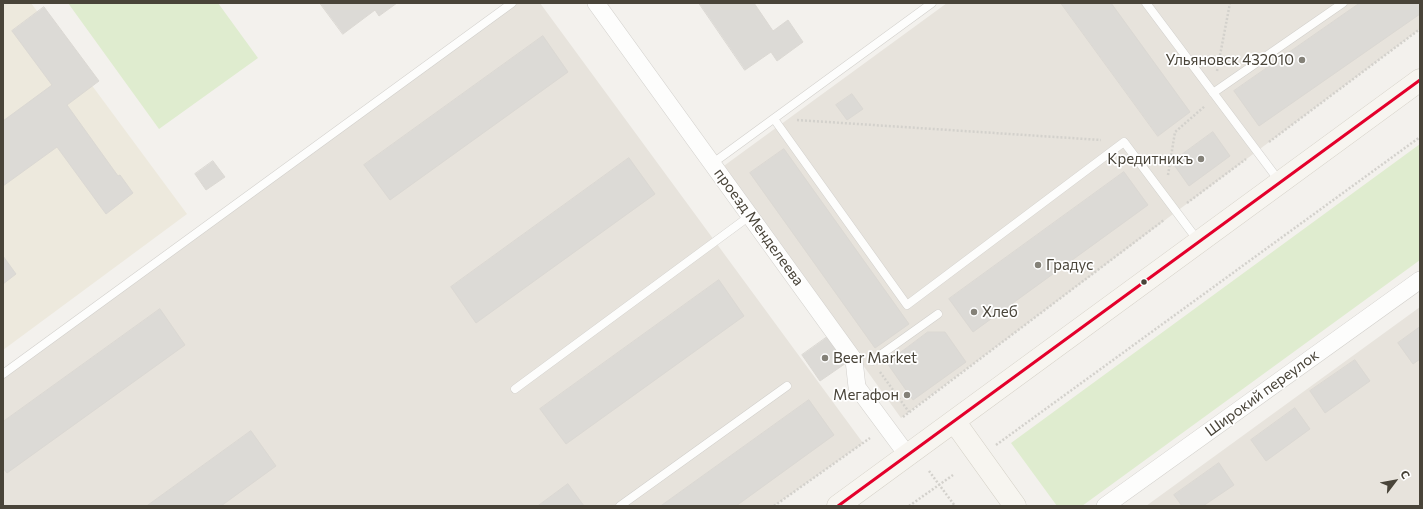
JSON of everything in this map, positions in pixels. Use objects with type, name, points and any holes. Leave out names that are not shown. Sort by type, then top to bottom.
[{"type":"main road","points":[[838,506],[1420,80]]},
{"type":"main road","points":[[954,421],[1015,506]]},
{"type":"street","name":"проезд Менделеева","points":[[596,3],[751,215],[854,360],[857,387],[908,456]]},
{"type":"street","name":"Широкий переулок","points":[[1105,506],[1420,280]]},
{"type":"lane","points":[[3,374],[512,3]]},
{"type":"lane","points":[[713,163],[932,3]]},
{"type":"lane","points":[[1146,3],[1280,183]]},
{"type":"lane","points":[[1215,95],[1343,3]]},
{"type":"lane","points":[[774,119],[907,304],[1124,142],[1200,242]]},
{"type":"lane","points":[[515,389],[751,215]]},
{"type":"lane","points":[[872,361],[938,314]]},
{"type":"lane","points":[[620,506],[787,386]]},
{"type":"path","points":[[1164,196],[1175,132],[1215,95],[1230,3]]},
{"type":"path","points":[[901,418],[1420,29]]},
{"type":"path","points":[[774,119],[1124,142]]},
{"type":"path","points":[[993,447],[1420,137]]},
{"type":"path","points":[[774,506],[863,443]]},
{"type":"path","points":[[929,471],[955,506]]},
{"type":"path","points":[[909,506],[938,484],[953,475]]},
{"type":"shaded area","points":[[3,3],[31,3],[187,214],[3,350]]},
{"type":"shaded area","points":[[512,3],[540,3],[863,443],[774,506],[3,506],[3,374]]},
{"type":"shaded area","points":[[947,3],[1420,3],[1420,29],[901,418],[721,168]]},
{"type":"shaded area","points":[[1420,307],[1420,506],[1146,506]]},
{"type":"green space","points":[[68,3],[218,3],[258,58],[159,129]]},
{"type":"green space","points":[[1420,144],[1420,260],[1082,506],[1057,506],[1011,443]]},
{"type":"building","points":[[320,3],[397,3],[379,16],[375,10],[343,34]]},
{"type":"building","points":[[699,3],[754,3],[773,31],[788,20],[803,42],[777,61],[771,52],[745,70]]},
{"type":"building","points":[[1061,3],[1111,3],[1190,112],[1158,136]]},
{"type":"building","points":[[1360,3],[1420,3],[1420,14],[1259,126],[1234,91]]},
{"type":"building","points":[[44,7],[99,81],[67,105],[118,176],[120,175],[133,193],[106,214],[57,147],[3,186],[3,121],[52,85],[12,31]]},
{"type":"building","points":[[543,36],[568,72],[390,200],[364,165]]},
{"type":"building","points":[[852,94],[863,109],[847,120],[836,105]]},
{"type":"building","name":"Кредитникъ","points":[[1213,132],[1230,156],[1189,186],[1172,162]]},
{"type":"building","points":[[784,149],[909,324],[875,348],[750,173]]},
{"type":"building","points":[[629,158],[655,194],[476,323],[451,287]]},
{"type":"building","points":[[213,161],[225,177],[206,190],[195,174]]},
{"type":"building","points":[[1124,172],[1148,205],[973,332],[949,299]]},
{"type":"building","points":[[3,256],[16,274],[3,284]]},
{"type":"building","points":[[719,280],[744,316],[566,444],[540,409]]},
{"type":"building","points":[[160,309],[185,345],[7,473],[3,468],[3,422]]},
{"type":"building","points":[[1420,327],[1420,359],[1413,364],[1398,343]]},
{"type":"building","points":[[928,332],[945,332],[966,362],[913,400],[887,363]]},
{"type":"building","name":"Beer Market","points":[[830,335],[849,361],[820,381],[802,355]]},
{"type":"building","points":[[1355,360],[1370,381],[1325,413],[1310,391]]},
{"type":"building","points":[[809,400],[834,435],[736,506],[661,506]]},
{"type":"building","points":[[1295,408],[1310,429],[1266,461],[1251,440]]},
{"type":"building","points":[[251,431],[276,466],[221,506],[147,506]]},
{"type":"building","points":[[1219,463],[1234,485],[1203,506],[1182,506],[1174,495]]},
{"type":"building","points":[[568,484],[584,506],[538,506]]},
{"type":"transit line","points":[[838,506],[1420,80]]},
{"type":"place","name":"Ульяновск 432010","points":[[1302,60]]},
{"type":"place","name":"Кредитникъ","points":[[1201,159]]},
{"type":"place","name":"Градус","points":[[1038,265]]},
{"type":"place","name":"Хлеб","points":[[974,312]]},
{"type":"place","name":"Beer Market","points":[[825,358]]},
{"type":"place","name":"Мегафон","points":[[907,395]]}]
